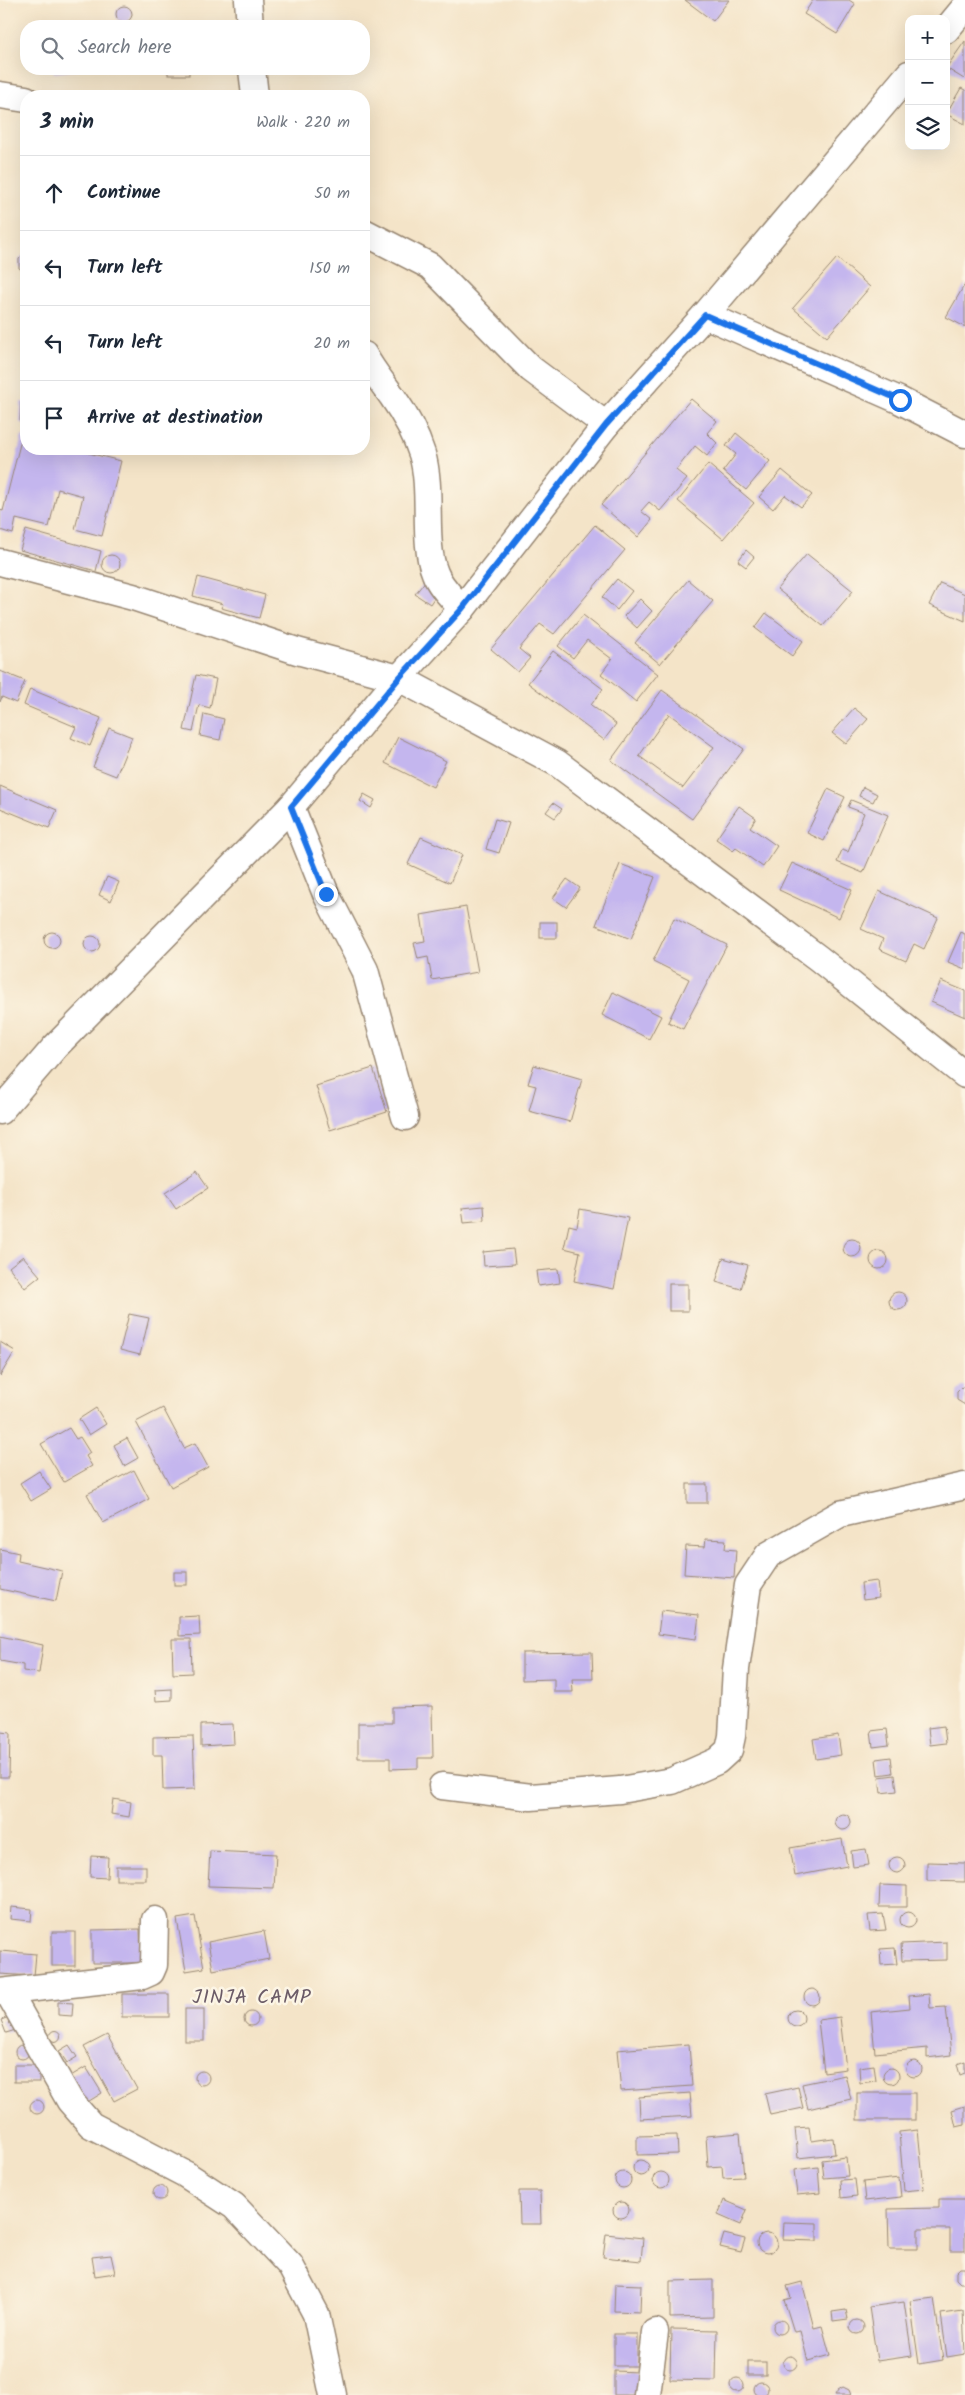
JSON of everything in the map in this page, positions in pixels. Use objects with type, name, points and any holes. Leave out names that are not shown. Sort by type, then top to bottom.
[{"type":"street","points":[[248,0],[250,20]]},
{"type":"street","points":[[253,75],[254,90]]},
{"type":"street","points":[[0,1111],[55,1047],[291,807],[399,678],[462,609],[606,425],[705,315],[905,79]]},
{"type":"street","points":[[0,95],[20,98]]},
{"type":"street","points":[[370,235],[430,266],[531,369],[606,425]]},
{"type":"street","points":[[705,315],[900,400],[965,434]]},
{"type":"street","points":[[370,366],[393,398],[419,447],[429,498],[430,542],[434,571],[440,584],[462,609]]},
{"type":"street","points":[[0,562],[133,597],[296,651],[399,678],[557,763],[818,958],[965,1073]]},
{"type":"street","points":[[291,807],[326,894],[365,970],[405,1117]]},
{"type":"street","points":[[442,1786],[531,1797],[620,1790],[672,1781],[717,1761],[729,1750],[732,1736],[736,1669],[748,1585],[768,1554],[840,1514],[965,1486]]},
{"type":"street","points":[[155,1920],[154,1964],[151,1972],[142,1976],[4,1992],[70,2102],[91,2125],[185,2174],[234,2206],[290,2265],[316,2314],[333,2395]]},
{"type":"street","points":[[647,2395],[655,2332]]},
{"type":"building","points":[[685,0],[729,0],[713,21]]},
{"type":"building","points":[[813,0],[849,0],[855,4],[837,34],[804,14]]},
{"type":"building","points":[[124,6],[131,11],[131,17],[128,20],[120,20],[116,14]]},
{"type":"building","points":[[965,41],[964,79],[950,70],[950,62]]},
{"type":"building","points":[[961,88],[965,90],[965,124],[950,116],[950,107]]},
{"type":"building","points":[[837,258],[870,287],[827,337],[793,308]]},
{"type":"building","points":[[965,284],[965,327],[946,317]]},
{"type":"building","points":[[691,399],[717,421],[707,433],[717,443],[707,456],[695,446],[676,470],[687,479],[660,511],[649,502],[641,511],[652,520],[638,537],[601,505]]},
{"type":"building","points":[[736,433],[770,461],[746,490],[723,471],[736,454],[726,446]]},
{"type":"building","points":[[20,444],[20,455],[96,455],[121,461],[102,536],[75,529],[83,496],[58,489],[49,527],[16,519],[13,534],[0,530],[0,510],[3,511]]},
{"type":"building","points":[[708,464],[754,503],[723,539],[678,501]]},
{"type":"building","points":[[782,470],[812,495],[801,507],[785,495],[773,509],[759,497]]},
{"type":"building","points":[[595,525],[625,550],[554,634],[540,624],[519,649],[530,658],[518,672],[491,649]]},
{"type":"building","points":[[26,530],[101,551],[96,571],[20,550]]},
{"type":"building","points":[[746,550],[754,557],[746,567],[738,561]]},
{"type":"building","points":[[807,554],[853,591],[823,626],[777,589]]},
{"type":"building","points":[[111,555],[119,560],[120,564],[115,572],[111,573],[103,568],[102,564],[107,556]]},
{"type":"building","points":[[198,577],[265,595],[259,618],[221,608],[223,604],[193,596]]},
{"type":"building","points":[[427,579],[440,589],[430,604],[415,594]]},
{"type":"building","points":[[617,579],[632,591],[617,610],[602,597]]},
{"type":"building","points":[[688,580],[713,601],[660,664],[635,643]]},
{"type":"building","points":[[940,583],[965,594],[965,621],[929,605]]},
{"type":"building","points":[[640,599],[652,611],[637,628],[624,616]]},
{"type":"building","points":[[766,613],[803,641],[792,656],[755,628]]},
{"type":"building","points":[[583,615],[658,674],[636,702],[601,674],[612,659],[587,640],[573,658],[558,646]]},
{"type":"building","points":[[553,651],[603,689],[591,705],[616,724],[604,740],[528,683]]},
{"type":"building","points":[[0,671],[25,681],[16,703],[2,697],[0,702]]},
{"type":"building","points":[[196,675],[216,679],[210,708],[199,705],[193,732],[184,730]]},
{"type":"building","points":[[30,689],[101,718],[90,746],[71,738],[76,727],[24,705]]},
{"type":"building","points":[[662,690],[744,749],[692,819],[611,760]],"holes":[[[669,714],[714,747],[683,788],[639,756]]]},
{"type":"building","points":[[854,708],[868,719],[846,744],[832,733]]},
{"type":"building","points":[[204,714],[224,719],[220,740],[200,736]]},
{"type":"building","points":[[109,728],[132,737],[116,776],[93,767]]},
{"type":"building","points":[[398,737],[446,761],[433,787],[385,763]]},
{"type":"building","points":[[0,786],[57,810],[49,828],[0,808]]},
{"type":"building","points":[[863,787],[877,794],[873,802],[859,796]]},
{"type":"building","points":[[828,789],[845,797],[824,841],[807,833]]},
{"type":"building","points":[[364,794],[375,800],[371,808],[360,801]]},
{"type":"building","points":[[851,800],[888,815],[863,873],[837,862],[842,850],[848,852],[864,813],[848,807]]},
{"type":"building","points":[[553,803],[562,809],[555,818],[546,812]]},
{"type":"building","points":[[739,806],[756,818],[750,827],[777,846],[763,867],[736,848],[733,851],[716,839]]},
{"type":"building","points":[[495,819],[509,823],[499,853],[486,849]]},
{"type":"building","points":[[421,837],[462,855],[450,883],[408,864]]},
{"type":"building","points":[[792,863],[852,890],[839,918],[779,890]]},
{"type":"building","points":[[620,864],[655,877],[631,939],[596,925]]},
{"type":"building","points":[[107,877],[119,882],[111,901],[99,895]]},
{"type":"building","points":[[567,879],[580,888],[566,907],[553,898]]},
{"type":"building","points":[[879,891],[938,918],[924,949],[914,944],[906,961],[879,949],[883,939],[861,929]]},
{"type":"building","points":[[466,907],[478,972],[432,980],[428,957],[418,959],[414,943],[425,941],[421,915]]},
{"type":"building","points":[[674,918],[727,945],[683,1029],[668,1022],[689,979],[653,961]]},
{"type":"building","points":[[540,922],[557,922],[557,938],[540,938]]},
{"type":"building","points":[[49,932],[55,932],[60,937],[58,946],[49,948],[44,943],[44,937]]},
{"type":"building","points":[[961,932],[965,934],[965,969],[948,962]]},
{"type":"building","points":[[89,936],[95,936],[100,941],[98,950],[89,952],[84,947],[84,941]]},
{"type":"building","points":[[941,981],[965,991],[965,1017],[931,1002]]},
{"type":"building","points":[[613,992],[661,1016],[649,1039],[602,1015]]},
{"type":"building","points":[[534,1065],[582,1079],[570,1122],[529,1111],[536,1086],[528,1084]]},
{"type":"building","points":[[373,1068],[387,1112],[330,1130],[316,1086]]},
{"type":"building","points":[[197,1172],[208,1188],[176,1209],[165,1193]]},
{"type":"building","points":[[484,1206],[485,1221],[464,1223],[462,1208]]},
{"type":"building","points":[[580,1209],[628,1218],[614,1289],[574,1281],[580,1252],[564,1248],[569,1225],[577,1227]]},
{"type":"building","points":[[852,1239],[858,1242],[861,1248],[858,1254],[852,1257],[846,1254],[843,1248],[846,1242]]},
{"type":"building","points":[[513,1249],[515,1264],[484,1266],[483,1252]]},
{"type":"building","points":[[879,1251],[885,1254],[888,1260],[885,1266],[879,1269],[873,1266],[870,1260],[873,1254]]},
{"type":"building","points":[[23,1256],[40,1276],[25,1288],[9,1267]]},
{"type":"building","points":[[723,1258],[748,1265],[741,1289],[716,1282]]},
{"type":"building","points":[[558,1269],[560,1283],[538,1286],[536,1271]]},
{"type":"building","points":[[669,1284],[688,1284],[688,1311],[669,1311]]},
{"type":"building","points":[[898,1292],[904,1295],[907,1301],[904,1307],[898,1310],[892,1307],[889,1301],[892,1295]]},
{"type":"building","points":[[129,1314],[149,1318],[140,1355],[120,1350]]},
{"type":"building","points":[[0,1342],[15,1351],[0,1376]]},
{"type":"building","points":[[962,1387],[965,1387],[965,1405],[957,1400],[957,1392]]},
{"type":"building","points":[[96,1408],[106,1424],[89,1435],[79,1419]]},
{"type":"building","points":[[163,1408],[184,1448],[195,1443],[208,1467],[171,1487],[136,1422]]},
{"type":"building","points":[[69,1428],[76,1439],[80,1437],[90,1453],[86,1456],[92,1466],[64,1482],[41,1444]]},
{"type":"building","points":[[127,1438],[138,1458],[124,1466],[114,1445]]},
{"type":"building","points":[[134,1470],[149,1499],[103,1523],[87,1494]]},
{"type":"building","points":[[39,1471],[51,1489],[31,1501],[20,1483]]},
{"type":"building","points":[[687,1484],[707,1484],[707,1503],[687,1503]]},
{"type":"building","points":[[706,1539],[726,1540],[725,1549],[736,1550],[734,1578],[684,1574],[686,1546],[705,1547]]},
{"type":"building","points":[[0,1549],[19,1553],[18,1561],[62,1571],[56,1601],[0,1589]]},
{"type":"building","points":[[174,1572],[187,1572],[187,1585],[174,1585]]},
{"type":"building","points":[[877,1581],[879,1598],[863,1600],[861,1583]]},
{"type":"building","points":[[661,1611],[699,1615],[696,1639],[658,1634]]},
{"type":"building","points":[[199,1616],[200,1635],[179,1636],[179,1617]]},
{"type":"building","points":[[0,1636],[43,1645],[39,1673],[23,1671],[23,1665],[0,1661]]},
{"type":"building","points":[[172,1639],[191,1639],[192,1673],[173,1674]]},
{"type":"building","points":[[592,1652],[593,1679],[572,1679],[573,1692],[554,1692],[554,1679],[522,1680],[522,1653]]},
{"type":"building","points":[[172,1689],[172,1700],[156,1701],[155,1690]]},
{"type":"building","points":[[432,1706],[433,1758],[418,1758],[418,1768],[390,1769],[390,1758],[358,1758],[358,1723],[392,1723],[392,1707]]},
{"type":"building","points":[[233,1724],[234,1744],[201,1746],[201,1725]]},
{"type":"building","points":[[944,1726],[946,1743],[930,1745],[928,1728]]},
{"type":"building","points":[[887,1729],[889,1745],[873,1747],[871,1731]]},
{"type":"building","points":[[0,1732],[10,1733],[9,1777],[0,1777]]},
{"type":"building","points":[[838,1735],[841,1755],[816,1759],[813,1739]]},
{"type":"building","points":[[193,1736],[195,1789],[163,1790],[162,1755],[153,1755],[153,1737]]},
{"type":"building","points":[[891,1757],[893,1773],[878,1775],[876,1759]]},
{"type":"building","points":[[895,1775],[897,1791],[881,1793],[879,1777]]},
{"type":"building","points":[[113,1799],[131,1802],[129,1817],[111,1814]]},
{"type":"building","points":[[843,1814],[851,1822],[843,1830],[835,1822]]},
{"type":"building","points":[[842,1839],[847,1866],[795,1876],[790,1848]]},
{"type":"building","points":[[866,1849],[869,1865],[853,1867],[851,1851]]},
{"type":"building","points":[[210,1851],[276,1854],[274,1888],[208,1886]]},
{"type":"building","points":[[91,1856],[108,1857],[107,1878],[90,1877]]},
{"type":"building","points":[[897,1857],[905,1865],[897,1873],[889,1865]]},
{"type":"building","points":[[927,1862],[965,1863],[965,1882],[927,1881]]},
{"type":"building","points":[[116,1866],[146,1866],[146,1880],[116,1880]]},
{"type":"building","points":[[880,1885],[907,1886],[907,1907],[879,1907]]},
{"type":"building","points":[[11,1907],[32,1909],[31,1921],[10,1919]]},
{"type":"building","points":[[908,1912],[916,1920],[908,1928],[900,1920]]},
{"type":"building","points":[[883,1914],[886,1930],[870,1931],[868,1915]]},
{"type":"building","points":[[195,1916],[204,1968],[186,1971],[177,1919]]},
{"type":"building","points":[[140,1929],[141,1963],[92,1963],[92,1930]]},
{"type":"building","points":[[264,1931],[269,1959],[213,1970],[208,1942]]},
{"type":"building","points":[[52,1932],[75,1932],[75,1966],[52,1966]]},
{"type":"building","points":[[947,1942],[947,1960],[902,1961],[901,1944]]},
{"type":"building","points":[[895,1948],[897,1964],[881,1965],[880,1949]]},
{"type":"building","points":[[0,1951],[36,1954],[34,1976],[0,1974]]},
{"type":"building","points":[[812,1989],[820,1997],[812,2005],[804,1997]]},
{"type":"building","points":[[122,1994],[169,1994],[169,2017],[122,2017]]},
{"type":"building","points":[[929,1994],[930,2008],[946,2007],[951,2055],[927,2058],[927,2048],[875,2053],[871,2012],[910,2008],[909,1996]]},
{"type":"building","points":[[58,2002],[73,2003],[72,2016],[58,2015]]},
{"type":"building","points":[[185,2009],[204,2009],[204,2041],[185,2041]]},
{"type":"building","points":[[796,2010],[804,2018],[796,2026],[788,2018]]},
{"type":"building","points":[[248,2012],[254,2012],[258,2019],[254,2026],[248,2026],[244,2022],[244,2016]]},
{"type":"building","points":[[14,2015],[19,2029],[6,2033],[1,2020]]},
{"type":"building","points":[[840,2017],[846,2069],[824,2072],[818,2020]]},
{"type":"building","points":[[55,2030],[61,2036],[55,2042],[49,2036]]},
{"type":"building","points":[[107,2035],[137,2089],[114,2101],[84,2047]]},
{"type":"building","points":[[689,2044],[692,2086],[621,2091],[617,2050]]},
{"type":"building","points":[[19,2045],[25,2045],[29,2052],[25,2059],[19,2059],[15,2055],[15,2049]]},
{"type":"building","points":[[69,2045],[77,2057],[67,2063],[59,2051]]},
{"type":"building","points":[[914,2061],[922,2069],[914,2077],[906,2069]]},
{"type":"building","points":[[965,2061],[965,2073],[960,2075],[957,2064]]},
{"type":"building","points":[[14,2065],[39,2065],[39,2082],[14,2082]]},
{"type":"building","points":[[874,2065],[876,2081],[860,2083],[859,2067]]},
{"type":"building","points":[[86,2067],[102,2093],[86,2103],[69,2077]]},
{"type":"building","points":[[891,2068],[899,2076],[891,2084],[883,2076]]},
{"type":"building","points":[[199,2071],[205,2071],[209,2078],[205,2085],[199,2085],[195,2081],[195,2075]]},
{"type":"building","points":[[845,2075],[851,2099],[808,2109],[802,2084]]},
{"type":"building","points":[[798,2087],[803,2108],[770,2115],[765,2094]]},
{"type":"building","points":[[690,2093],[692,2116],[640,2119],[639,2097]]},
{"type":"building","points":[[857,2093],[915,2093],[915,2120],[857,2120]]},
{"type":"building","points":[[34,2100],[40,2100],[44,2107],[40,2114],[34,2114],[30,2110],[30,2104]]},
{"type":"building","points":[[965,2106],[965,2125],[956,2127],[952,2110]]},
{"type":"building","points":[[809,2127],[811,2141],[833,2138],[835,2154],[798,2158],[795,2128]]},
{"type":"building","points":[[918,2130],[924,2189],[904,2191],[899,2132]]},
{"type":"building","points":[[740,2133],[744,2177],[723,2178],[722,2166],[708,2167],[706,2136]]},
{"type":"building","points":[[677,2135],[678,2154],[637,2155],[637,2136]]},
{"type":"building","points":[[846,2157],[848,2176],[824,2178],[822,2160]]},
{"type":"building","points":[[638,2160],[644,2160],[649,2165],[647,2174],[638,2176],[633,2171],[633,2165]]},
{"type":"building","points":[[818,2167],[820,2193],[797,2195],[794,2170]]},
{"type":"building","points":[[620,2172],[626,2172],[631,2177],[629,2186],[620,2188],[615,2183],[615,2177]]},
{"type":"building","points":[[658,2172],[664,2172],[669,2177],[667,2186],[658,2188],[653,2183],[653,2177]]},
{"type":"building","points":[[899,2178],[901,2197],[865,2201],[863,2182]]},
{"type":"building","points":[[855,2179],[857,2196],[841,2198],[840,2180]]},
{"type":"building","points":[[157,2186],[163,2186],[167,2193],[163,2200],[157,2200],[153,2196],[153,2190]]},
{"type":"building","points":[[519,2191],[540,2191],[541,2224],[520,2224]]},
{"type":"building","points":[[939,2199],[965,2199],[965,2251],[950,2251],[950,2229],[918,2229],[918,2249],[889,2249],[888,2209],[939,2208]]},
{"type":"building","points":[[724,2200],[747,2210],[741,2225],[718,2215]]},
{"type":"building","points":[[618,2202],[624,2202],[629,2207],[627,2216],[618,2218],[613,2213],[613,2207]]},
{"type":"building","points":[[784,2222],[817,2223],[817,2241],[783,2240]]},
{"type":"building","points":[[767,2233],[774,2236],[777,2243],[774,2250],[767,2253],[760,2250],[757,2243],[760,2236]]},
{"type":"building","points":[[606,2234],[643,2238],[641,2261],[603,2257]]},
{"type":"building","points":[[724,2234],[745,2239],[741,2252],[720,2247]]},
{"type":"building","points":[[111,2255],[115,2273],[95,2276],[92,2257]]},
{"type":"building","points":[[960,2268],[965,2268],[965,2283],[960,2283],[956,2279],[956,2272]]},
{"type":"building","points":[[713,2280],[713,2317],[670,2318],[670,2281]]},
{"type":"building","points":[[802,2282],[814,2328],[822,2326],[830,2355],[808,2361],[800,2331],[794,2332],[784,2300],[791,2298],[787,2286]]},
{"type":"building","points":[[615,2284],[641,2285],[640,2312],[614,2311]]},
{"type":"building","points":[[934,2298],[943,2360],[919,2364],[910,2301]]},
{"type":"building","points":[[904,2302],[912,2356],[877,2361],[869,2307]]},
{"type":"building","points":[[846,2310],[848,2319],[833,2321],[832,2312]]},
{"type":"building","points":[[963,2311],[965,2354],[947,2357],[941,2314]]},
{"type":"building","points":[[777,2320],[783,2320],[787,2327],[783,2334],[777,2334],[773,2330],[773,2324]]},
{"type":"building","points":[[854,2320],[860,2320],[864,2327],[860,2334],[854,2334],[850,2330],[850,2324]]},
{"type":"building","points":[[671,2329],[717,2330],[716,2381],[670,2380]]},
{"type":"building","points":[[614,2334],[637,2334],[637,2366],[614,2366]]},
{"type":"building","points":[[787,2356],[793,2356],[797,2363],[793,2370],[787,2370],[783,2366],[783,2360]]},
{"type":"building","points":[[748,2362],[766,2362],[766,2375],[748,2375]]},
{"type":"building","points":[[614,2371],[638,2372],[637,2395],[614,2395]]},
{"type":"building","points":[[734,2378],[740,2378],[744,2385],[740,2392],[734,2392],[730,2388],[730,2382]]},
{"type":"building","points":[[761,2382],[766,2384],[768,2389],[766,2394],[761,2396],[756,2394],[754,2389],[756,2384]]},
{"type":"building","points":[[843,2387],[849,2390],[851,2395],[835,2395],[838,2390]]},
{"type":"district","name":"JINJA CAMP","points":[[252,1998]]},
{"type":"route","points":[[326,894],[291,807],[399,678],[462,609],[606,425],[705,315],[900,400]]}]
